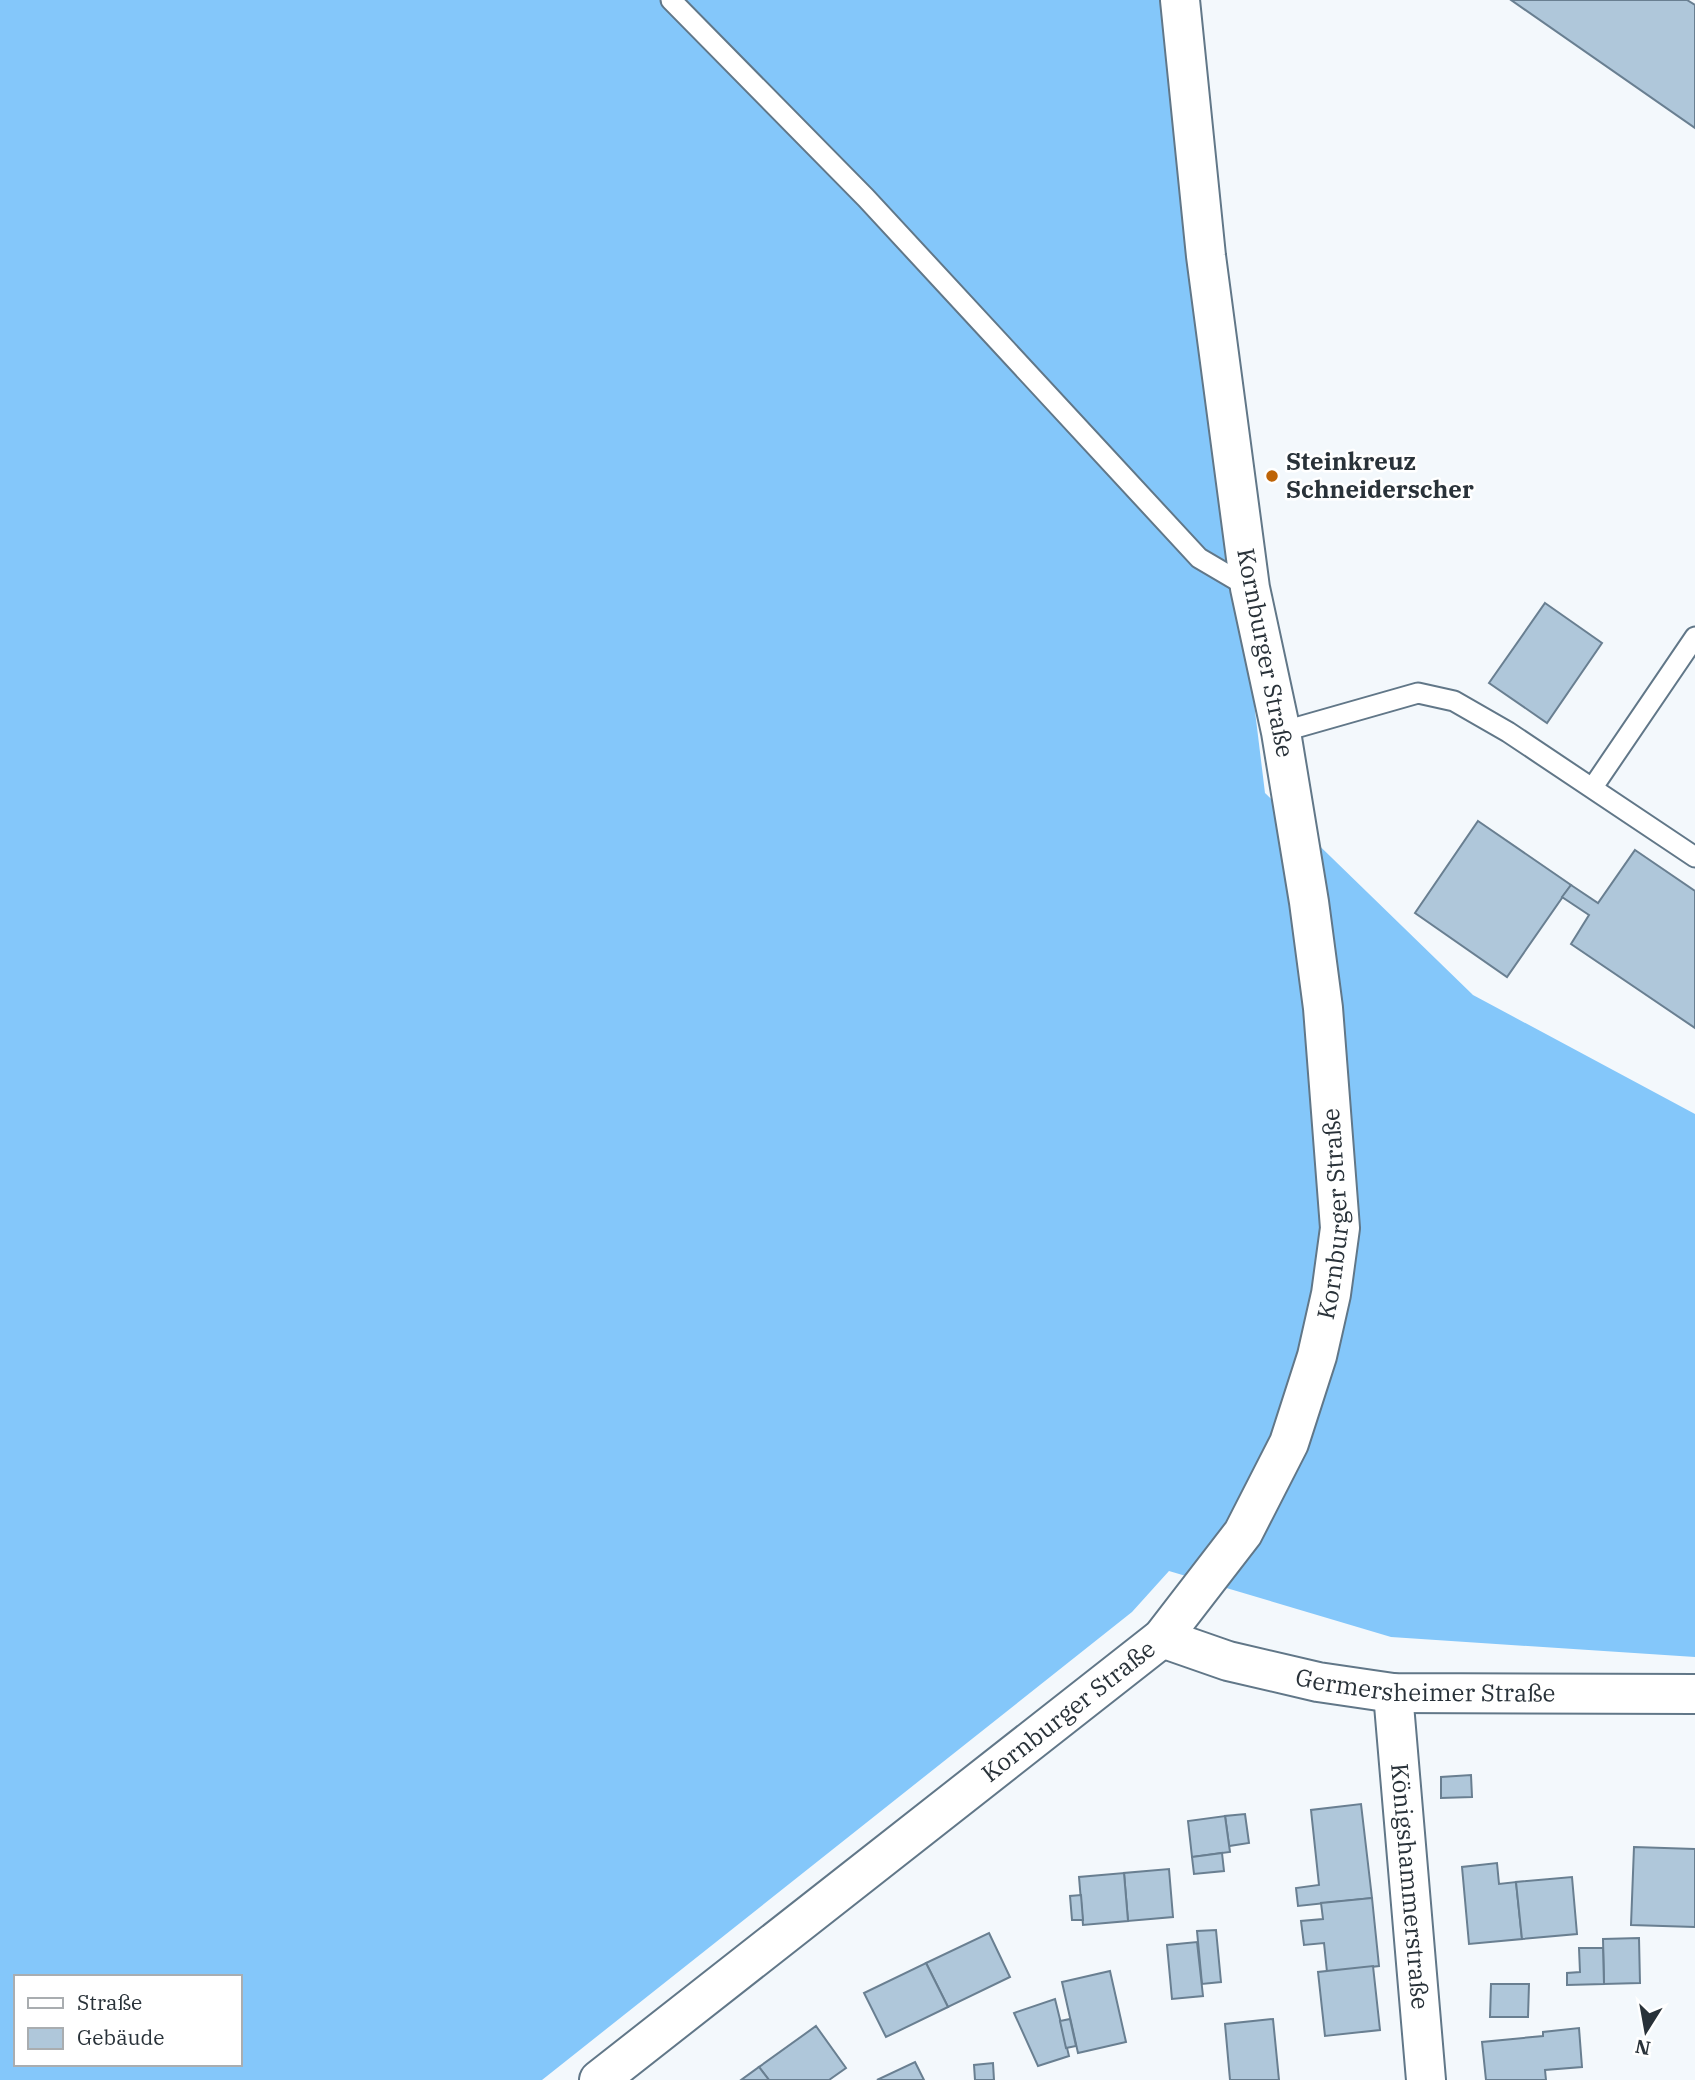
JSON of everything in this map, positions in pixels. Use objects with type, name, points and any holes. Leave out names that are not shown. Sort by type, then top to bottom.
[{"type":"street","name":"Kornburger Straße","points":[[599,2080],[1162,1638],[1243,1533],[1289,1443],[1317,1356],[1331,1294],[1340,1228],[1323,1008],[1309,902],[1280,732],[1250,588],[1206,256],[1181,0]]},
{"type":"street","name":"Germersheimer Straße","points":[[1162,1638],[1254,1667],[1318,1682],[1393,1693],[1695,1693]]},
{"type":"street","name":"Königshammerstraße","points":[[1393,1693],[1426,2080]]},
{"type":"lane","points":[[671,0],[866,198],[1199,558],[1250,588]]},
{"type":"lane","points":[[1593,787],[1695,637]]},
{"type":"lane","points":[[1280,732],[1418,693],[1454,701],[1593,787],[1695,857]]},
{"type":"shaded area","points":[[0,0],[1168,0],[1265,793],[1473,995],[1695,1114],[1695,1657],[1391,1637],[1169,1571],[1132,1612],[542,2080],[0,2080]]},
{"type":"building","points":[[1511,0],[1687,0],[1695,5],[1695,128]]},
{"type":"building","points":[[1545,603],[1602,643],[1547,723],[1489,683]]},
{"type":"building","points":[[1478,821],[1571,885],[1507,977],[1415,913]]},
{"type":"building","points":[[1635,850],[1695,891],[1695,1028],[1571,944],[1589,915],[1562,897],[1571,885],[1598,903]]},
{"type":"building","points":[[1471,1775],[1472,1797],[1441,1798],[1441,1777]]},
{"type":"building","points":[[1361,1804],[1372,1898],[1298,1906],[1296,1888],[1319,1885],[1311,1810]]},
{"type":"building","points":[[1245,1814],[1249,1843],[1229,1846],[1225,1816]]},
{"type":"building","points":[[1225,1816],[1230,1852],[1192,1857],[1188,1821]]},
{"type":"building","points":[[1634,1847],[1695,1849],[1695,1927],[1631,1925]]},
{"type":"building","points":[[1222,1853],[1224,1871],[1194,1874],[1192,1857]]},
{"type":"building","points":[[1497,1863],[1499,1884],[1516,1882],[1522,1939],[1469,1944],[1462,1867]]},
{"type":"building","points":[[1169,1869],[1173,1917],[1128,1921],[1124,1873]]},
{"type":"building","points":[[1124,1873],[1128,1921],[1083,1925],[1079,1877]]},
{"type":"building","points":[[1572,1877],[1577,1934],[1522,1939],[1516,1882]]},
{"type":"building","points":[[1081,1895],[1083,1920],[1072,1920],[1070,1896]]},
{"type":"building","points":[[1372,1898],[1379,1966],[1327,1972],[1324,1943],[1304,1945],[1301,1921],[1323,1919],[1321,1903]]},
{"type":"building","points":[[1216,1930],[1221,1982],[1202,1984],[1197,1931]]},
{"type":"building","points":[[989,1933],[1010,1977],[948,2007],[926,1963]]},
{"type":"building","points":[[1639,1938],[1640,1983],[1604,1984],[1603,1939]]},
{"type":"building","points":[[1197,1942],[1203,1996],[1172,1999],[1167,1945]]},
{"type":"building","points":[[1579,1948],[1603,1948],[1604,1984],[1567,1985],[1567,1973],[1580,1972]]},
{"type":"building","points":[[926,1963],[948,2007],[886,2037],[864,1993]]},
{"type":"building","points":[[1373,1966],[1380,2030],[1325,2036],[1318,1972]]},
{"type":"building","points":[[1110,1971],[1126,2042],[1078,2053],[1062,1982]]},
{"type":"building","points":[[1491,1984],[1529,1984],[1528,2017],[1490,2017]]},
{"type":"building","points":[[1055,1999],[1069,2056],[1038,2066],[1014,2013]]},
{"type":"building","points":[[1070,2019],[1076,2046],[1066,2048],[1060,2021]]},
{"type":"building","points":[[1273,2019],[1279,2080],[1230,2080],[1225,2024]]},
{"type":"building","points":[[816,2026],[846,2068],[829,2080],[769,2080],[759,2067]]},
{"type":"building","points":[[1579,2028],[1582,2067],[1545,2070],[1546,2080],[1486,2080],[1482,2042],[1543,2036],[1543,2032]]},
{"type":"building","points":[[915,2062],[924,2080],[877,2080]]},
{"type":"building","points":[[993,2063],[994,2080],[975,2080],[974,2065]]},
{"type":"building","points":[[759,2067],[769,2080],[741,2080]]},
{"type":"place","name":"Steinkreuz Schneiderscher","points":[[1272,476]]}]
